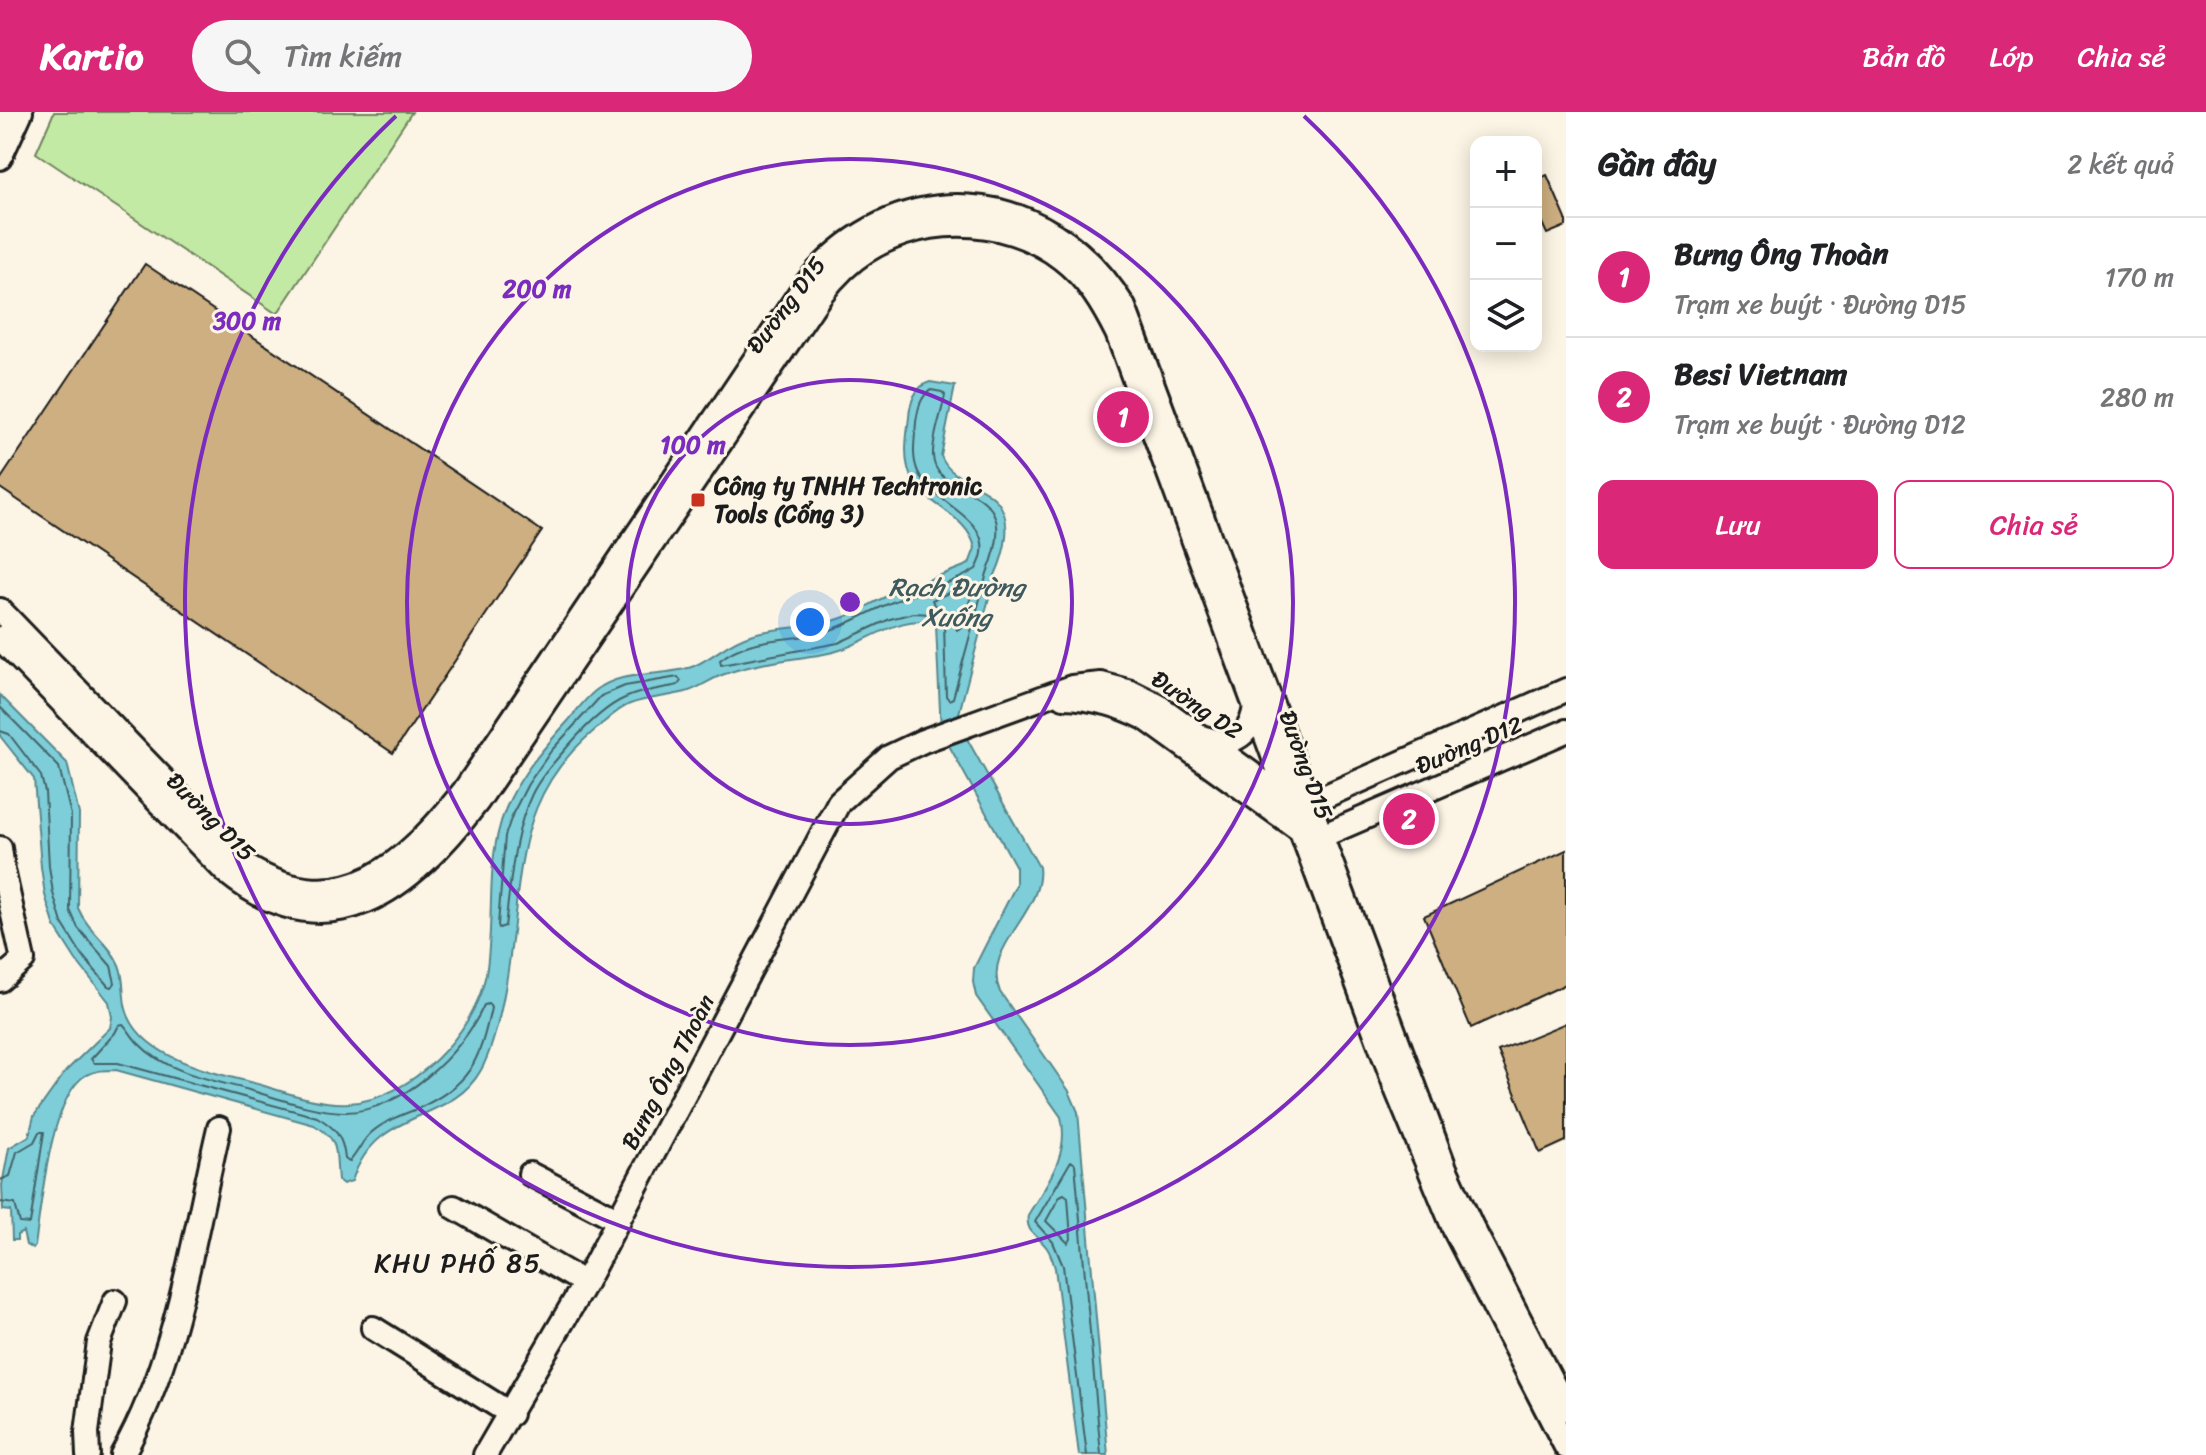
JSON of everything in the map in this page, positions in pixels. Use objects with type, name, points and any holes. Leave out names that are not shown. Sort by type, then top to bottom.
[{"type":"street","points":[[0,120],[4,112]]},
{"type":"street","points":[[0,158],[21,112]]},
{"type":"street","name":"Đường D15","points":[[0,638],[215,861],[242,885],[276,903],[317,910],[354,905],[389,892],[422,866],[455,831],[712,442],[809,279],[831,255],[865,230],[923,210],[962,207],[1022,217],[1057,234],[1103,276],[1128,316],[1301,803],[1445,1168],[1566,1409]]},
{"type":"street","name":"Đường D15","points":[[0,610],[249,868],[284,885],[325,890],[346,888],[366,881],[402,859],[464,791],[824,290],[857,257],[894,236],[936,226],[995,228],[1031,241],[1062,259],[1080,275],[1112,322],[1255,704],[1301,803]]},
{"type":"street","name":"Đường D2","points":[[1007,709],[1087,684],[1117,687],[1157,705],[1301,803]]},
{"type":"street","name":"Đường D12","points":[[1301,803],[1566,690]]},
{"type":"street","name":"Đường D2","points":[[1047,697],[1085,698],[1116,705],[1137,714],[1313,834]]},
{"type":"street","points":[[1200,736],[1223,743],[1239,738],[1251,723],[1255,704]]},
{"type":"street","name":"Bưng Ông Thoàn","points":[[485,1455],[585,1283],[839,802],[889,757],[1007,709]]},
{"type":"street","name":"Đường D12","points":[[1313,834],[1566,731]]},
{"type":"street","name":"Đường D15","points":[[1313,834],[1397,1091],[1432,1179],[1482,1288],[1566,1447]]},
{"type":"street","points":[[0,980],[23,960],[1,863]]},
{"type":"street","points":[[122,1455],[142,1420],[169,1343],[219,1128]]},
{"type":"street","points":[[530,1174],[619,1220]]},
{"type":"street","points":[[454,1207],[585,1283]]},
{"type":"street","points":[[88,1455],[87,1432],[99,1342],[115,1301]]},
{"type":"street","points":[[373,1328],[511,1414]]},
{"type":"green space","points":[[54,112],[412,112],[277,314],[36,153]]},
{"type":"water","name":"Rạch Đường Xuống","points":[[930,382],[955,386],[941,456],[943,461],[948,468],[994,498],[1006,525],[1002,556],[957,721],[1039,867],[1033,899],[1006,945],[996,976],[1000,992],[1069,1091],[1078,1112],[1108,1455],[1079,1455],[1055,1268],[1048,1250],[1028,1226],[1028,1215],[1060,1156],[1061,1117],[976,996],[973,982],[974,968],[1016,885],[1016,867],[941,731],[936,626],[925,622],[901,624],[837,651],[744,668],[689,691],[630,704],[612,715],[576,748],[546,787],[529,830],[500,1012],[481,1070],[468,1088],[451,1100],[378,1139],[363,1157],[352,1181],[343,1184],[338,1180],[333,1142],[314,1125],[116,1070],[97,1071],[86,1075],[74,1087],[64,1105],[49,1154],[35,1246],[33,1249],[26,1245],[23,1232],[17,1235],[17,1240],[12,1240],[11,1211],[3,1210],[2,1185],[9,1148],[29,1136],[34,1116],[66,1071],[110,1028],[112,1017],[109,1002],[55,927],[45,895],[41,867],[34,779],[0,736],[0,695],[67,763],[79,814],[78,908],[87,924],[115,957],[122,976],[126,1009],[134,1026],[147,1041],[183,1062],[304,1098],[338,1103],[372,1099],[395,1090],[436,1060],[468,1019],[486,974],[495,850],[509,801],[526,772],[591,694],[618,679],[694,666],[750,635],[839,619],[895,592],[969,564],[975,548],[970,535],[953,516],[921,491],[908,468],[906,443],[911,406],[917,391]]},
{"type":"building","points":[[1547,175],[1566,219],[1566,226],[1547,234],[1542,223],[1542,177]]},
{"type":"building","points":[[145,264],[542,531],[393,753],[0,488],[0,480]]},
{"type":"building","points":[[1566,850],[1566,984],[1471,1028],[1424,916]]},
{"type":"building","points":[[1566,1023],[1566,1141],[1540,1153],[1498,1051]]},
{"type":"place","name":"Bưng Ông Thoàn","points":[[1123,417]]},
{"type":"place","name":"Công ty TNHH Techtronic Tools (Cổng 3)","points":[[698,500]]},
{"type":"place","name":"Besi Vietnam","points":[[1409,819]]},
{"type":"district","name":"KHU PHỐ 85","points":[[458,1263]]}]
